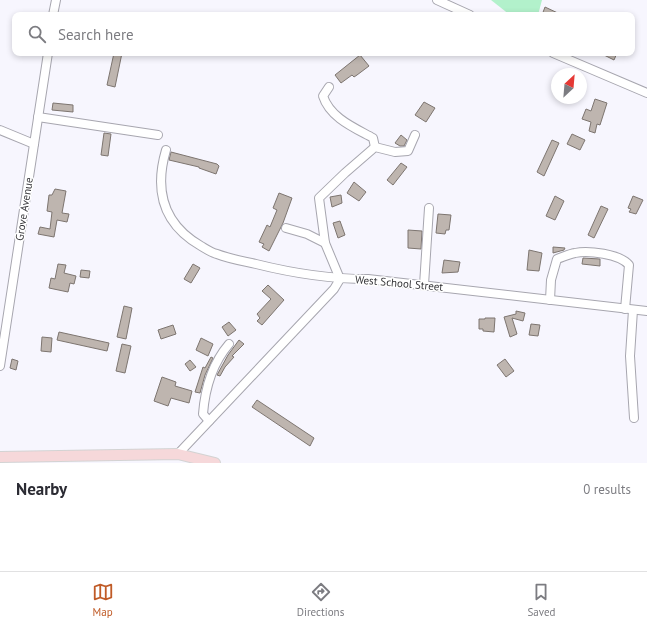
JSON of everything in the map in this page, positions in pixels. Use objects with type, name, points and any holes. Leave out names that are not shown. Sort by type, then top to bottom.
[{"type":"main road","points":[[0,457],[120,459],[178,454],[215,463]]},
{"type":"street","points":[[54,12],[56,0]]},
{"type":"street","points":[[437,0],[463,12]]},
{"type":"street","name":"Grove Avenue","points":[[0,366],[2,341],[48,56]]},
{"type":"street","points":[[560,56],[647,93]]},
{"type":"street","points":[[328,87],[323,96],[326,105],[333,114],[373,138],[375,147]]},
{"type":"street","points":[[38,117],[158,135]]},
{"type":"street","points":[[0,130],[34,144]]},
{"type":"street","points":[[375,147],[395,152],[408,151],[415,135]]},
{"type":"street","points":[[340,279],[325,243],[319,198],[344,173],[375,147]]},
{"type":"street","points":[[166,150],[160,184],[162,200],[172,221],[186,238],[216,254],[274,269],[340,279]]},
{"type":"street","points":[[424,285],[429,208]]},
{"type":"street","points":[[286,228],[307,234],[325,243]]},
{"type":"street","points":[[550,300],[551,280],[557,259],[577,252],[612,255],[624,259],[629,265],[630,356],[634,418]]},
{"type":"street","name":"West School Street","points":[[178,454],[334,289],[340,279],[368,279],[647,311]]},
{"type":"street","points":[[209,421],[203,414],[208,386],[214,365],[229,344]]},
{"type":"green space","points":[[491,0],[542,0],[539,12],[506,12]]},
{"type":"building","points":[[545,7],[556,12],[543,12]]},
{"type":"building","points":[[113,56],[121,56],[115,87],[107,85]]},
{"type":"building","points":[[359,56],[361,56],[369,66],[354,77],[352,75],[341,83],[335,75]]},
{"type":"building","points":[[606,56],[616,56],[614,60]]},
{"type":"building","points":[[595,99],[607,103],[600,125],[597,124],[595,133],[589,131],[591,122],[582,119],[586,109],[591,111]]},
{"type":"building","points":[[424,102],[435,108],[426,122],[415,115]]},
{"type":"building","points":[[53,103],[73,105],[73,112],[52,110]]},
{"type":"building","points":[[104,133],[111,134],[108,156],[101,155]]},
{"type":"building","points":[[572,134],[585,140],[580,150],[567,144]]},
{"type":"building","points":[[401,135],[407,140],[404,146],[400,146],[395,143]]},
{"type":"building","points":[[552,140],[559,143],[544,176],[537,172]]},
{"type":"building","points":[[171,152],[217,164],[219,166],[216,174],[199,167],[169,160]]},
{"type":"building","points":[[401,163],[407,167],[393,185],[387,180]]},
{"type":"building","points":[[354,182],[366,192],[359,201],[347,193]]},
{"type":"building","points":[[55,189],[66,191],[62,213],[69,214],[67,222],[57,220],[54,237],[38,234],[40,227],[50,229],[52,212],[47,211],[49,195],[52,195]]},
{"type":"building","points":[[279,193],[292,198],[283,223],[269,251],[262,247],[264,244],[259,242],[267,225],[270,227],[277,210],[273,208]]},
{"type":"building","points":[[341,195],[342,203],[332,207],[330,197]]},
{"type":"building","points":[[555,196],[564,201],[555,220],[546,216]]},
{"type":"building","points":[[633,196],[643,200],[636,214],[629,212],[631,209],[628,208]]},
{"type":"building","points":[[601,206],[608,209],[594,238],[588,235]]},
{"type":"building","points":[[438,214],[451,215],[449,230],[446,230],[445,234],[436,233]]},
{"type":"building","points":[[340,221],[345,235],[338,238],[333,223]]},
{"type":"building","points":[[408,230],[422,231],[421,249],[408,248]]},
{"type":"building","points":[[553,247],[565,248],[564,250],[553,253]]},
{"type":"building","points":[[529,250],[542,253],[539,271],[527,270]]},
{"type":"building","points":[[583,258],[600,259],[600,266],[582,264]]},
{"type":"building","points":[[444,260],[460,262],[458,272],[442,273]]},
{"type":"building","points":[[58,264],[66,265],[64,273],[76,276],[74,284],[70,283],[68,292],[49,288],[51,278],[55,279]]},
{"type":"building","points":[[193,264],[200,268],[191,283],[184,279]]},
{"type":"building","points":[[81,270],[90,271],[89,278],[80,277]]},
{"type":"building","points":[[268,285],[284,300],[262,325],[257,321],[260,318],[257,314],[271,299],[262,291]]},
{"type":"building","points":[[124,306],[132,308],[126,339],[117,337]]},
{"type":"building","points":[[516,311],[525,313],[523,321],[512,318],[517,334],[510,337],[504,317],[516,314]]},
{"type":"building","points":[[495,318],[494,332],[479,329],[479,319]]},
{"type":"building","points":[[229,322],[236,330],[228,336],[222,327]]},
{"type":"building","points":[[531,324],[540,325],[538,336],[529,335]]},
{"type":"building","points":[[173,325],[176,334],[161,339],[158,330]]},
{"type":"building","points":[[59,332],[109,343],[107,351],[57,340]]},
{"type":"building","points":[[42,337],[52,338],[51,352],[41,351]]},
{"type":"building","points":[[201,338],[213,344],[208,356],[196,350]]},
{"type":"building","points":[[239,340],[244,344],[232,356],[234,357],[225,367],[220,376],[217,375],[228,355]]},
{"type":"building","points":[[122,344],[131,346],[125,373],[116,371]]},
{"type":"building","points":[[211,357],[213,358],[205,375],[200,393],[195,392],[203,367],[205,368]]},
{"type":"building","points":[[12,359],[18,361],[16,370],[10,368]]},
{"type":"building","points":[[505,359],[514,371],[506,377],[497,365]]},
{"type":"building","points":[[190,360],[196,367],[190,371],[185,364]]},
{"type":"building","points":[[162,377],[176,382],[175,386],[192,391],[189,403],[171,398],[168,406],[154,401]]},
{"type":"building","points":[[257,400],[314,438],[310,446],[252,407]]}]
